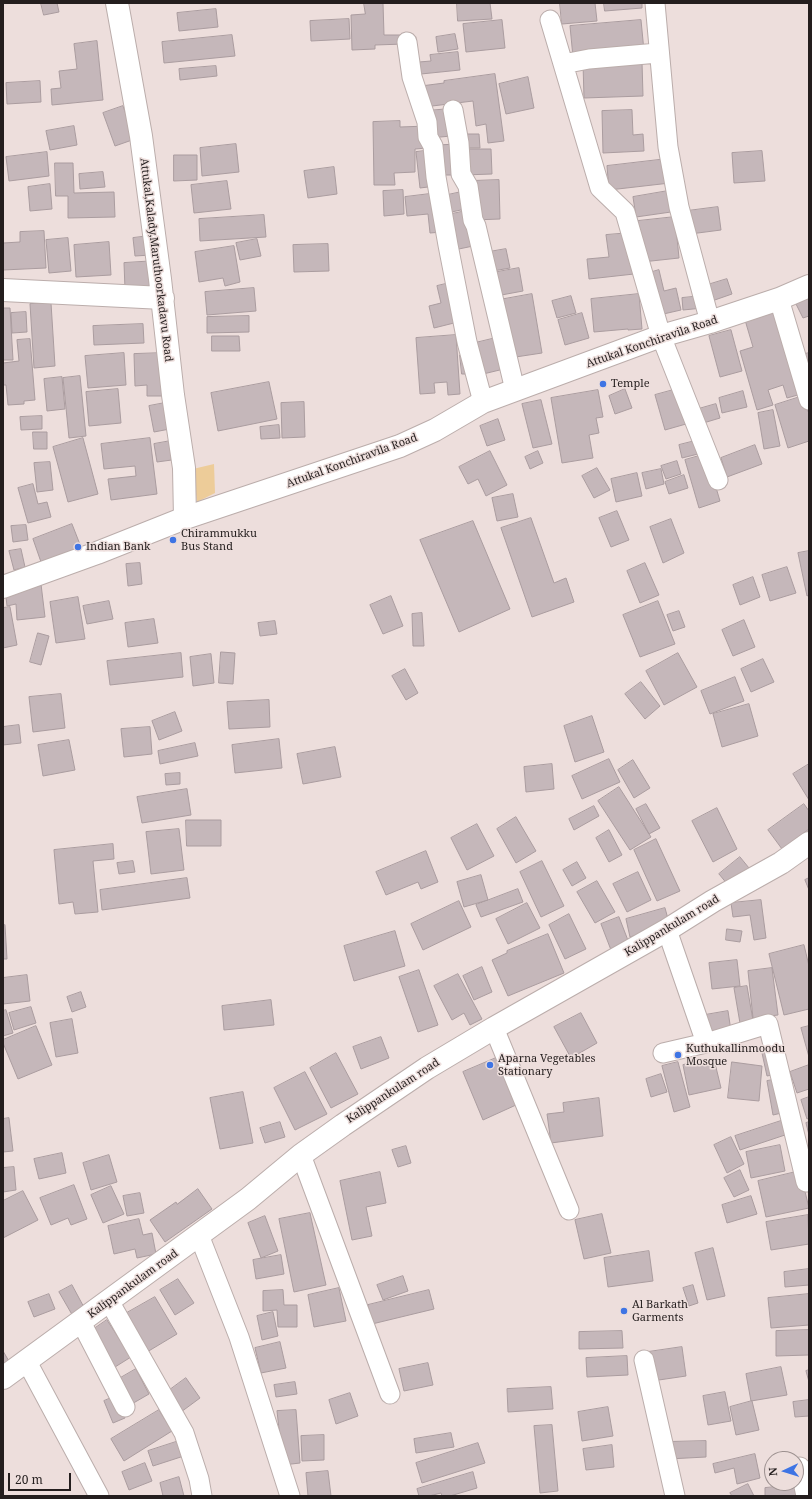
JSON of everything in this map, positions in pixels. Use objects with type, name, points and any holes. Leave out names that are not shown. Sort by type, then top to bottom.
[{"type":"street","name":"Attukal,Kalady,Maruthoorkadavu Road","points":[[117,3],[141,136],[163,298],[173,394],[184,468],[185,518]]},
{"type":"street","points":[[655,3],[658,53],[668,147],[679,207],[710,322]]},
{"type":"street","points":[[550,20],[600,188],[625,212],[662,336],[718,480]]},
{"type":"street","points":[[407,42],[412,77],[427,122],[428,137],[433,146],[436,176],[448,245],[467,342],[483,402]]},
{"type":"street","points":[[563,64],[589,59],[658,53]]},
{"type":"street","points":[[453,110],[459,143],[461,174],[468,186],[473,220],[476,226],[515,390]]},
{"type":"street","name":"Attukal Konchiravila Road","points":[[3,587],[97,553],[185,518],[400,446],[434,430],[483,402],[662,336],[779,299],[809,286]]},
{"type":"street","points":[[3,290],[163,298]]},
{"type":"street","points":[[779,299],[809,400]]},
{"type":"street","name":"Kalippankulam road","points":[[3,1378],[248,1199],[343,1124],[414,1077],[494,1028],[667,930],[713,901],[781,863],[809,843]]},
{"type":"street","points":[[667,930],[706,1043]]},
{"type":"street","points":[[663,1053],[706,1043],[768,1024],[806,1182]]},
{"type":"street","points":[[494,1028],[569,1210]]},
{"type":"street","points":[[301,1156],[390,1394]]},
{"type":"street","points":[[199,1235],[240,1337],[290,1496]]},
{"type":"street","points":[[109,1300],[184,1433],[199,1479],[202,1496]]},
{"type":"street","points":[[81,1322],[125,1407]]},
{"type":"street","points":[[26,1360],[99,1496]]},
{"type":"street","points":[[644,1360],[675,1496]]},
{"type":"shaded area","points":[[214,464],[215,493],[197,502],[193,469]]},
{"type":"building","points":[[41,3],[57,3],[59,12],[44,15]]},
{"type":"building","points":[[364,3],[383,3],[384,35],[403,35],[404,44],[375,45],[375,49],[352,50],[351,15],[365,14]]},
{"type":"building","points":[[457,3],[490,3],[492,19],[458,21]]},
{"type":"building","points":[[560,3],[595,3],[597,21],[562,24]]},
{"type":"building","points":[[604,3],[642,3],[642,8],[605,11]]},
{"type":"building","points":[[216,9],[218,27],[179,31],[177,13]]},
{"type":"building","points":[[349,19],[350,39],[311,41],[310,21]]},
{"type":"building","points":[[502,20],[505,48],[466,52],[463,24]]},
{"type":"building","points":[[641,20],[644,51],[573,57],[570,26]]},
{"type":"building","points":[[455,34],[458,49],[438,52],[436,37]]},
{"type":"building","points":[[232,35],[235,56],[164,63],[162,42]]},
{"type":"building","points":[[97,41],[103,100],[52,105],[51,89],[61,88],[59,71],[77,69],[74,44]]},
{"type":"building","points":[[458,52],[460,70],[421,74],[419,62],[431,61],[430,55]]},
{"type":"building","points":[[642,62],[643,96],[584,98],[583,63]]},
{"type":"building","points":[[216,66],[217,76],[180,80],[179,69]]},
{"type":"building","points":[[495,74],[504,141],[488,143],[486,124],[476,126],[473,101],[424,107],[421,86],[444,83],[444,81]]},
{"type":"building","points":[[528,77],[534,108],[506,114],[499,84]]},
{"type":"building","points":[[40,81],[41,102],[7,104],[6,83]]},
{"type":"building","points":[[123,106],[135,139],[115,146],[103,113]]},
{"type":"building","points":[[449,109],[451,136],[430,138],[427,111]]},
{"type":"building","points":[[632,110],[633,135],[643,134],[644,151],[603,153],[602,111]]},
{"type":"building","points":[[400,121],[400,127],[427,126],[427,148],[415,149],[415,172],[394,173],[395,185],[374,185],[373,122]]},
{"type":"building","points":[[74,126],[77,145],[50,150],[46,131]]},
{"type":"building","points":[[460,134],[479,134],[480,148],[459,148],[459,175],[436,175],[435,145],[460,144]]},
{"type":"building","points":[[236,144],[239,172],[202,176],[200,148]]},
{"type":"building","points":[[463,149],[491,149],[492,174],[464,175]]},
{"type":"building","points":[[433,150],[436,186],[420,188],[416,152]]},
{"type":"building","points":[[762,151],[765,181],[734,183],[732,153]]},
{"type":"building","points":[[47,152],[49,176],[9,181],[6,157]]},
{"type":"building","points":[[174,155],[197,155],[197,180],[174,181]]},
{"type":"building","points":[[667,159],[670,183],[609,190],[607,166]]},
{"type":"building","points":[[55,163],[73,163],[74,193],[114,192],[115,217],[68,218],[68,196],[56,196]]},
{"type":"building","points":[[334,167],[337,194],[308,198],[304,171]]},
{"type":"building","points":[[103,172],[105,187],[80,189],[79,174]]},
{"type":"building","points":[[499,180],[500,219],[473,220],[472,181]]},
{"type":"building","points":[[227,181],[231,209],[194,213],[191,185]]},
{"type":"building","points":[[50,184],[52,209],[30,211],[28,187]]},
{"type":"building","points":[[403,190],[404,214],[384,216],[383,191]]},
{"type":"building","points":[[466,191],[470,208],[447,213],[443,196]]},
{"type":"building","points":[[668,191],[671,212],[636,217],[633,197]]},
{"type":"building","points":[[438,193],[442,232],[430,233],[428,214],[407,216],[405,197]]},
{"type":"building","points":[[718,207],[721,230],[690,234],[687,211]]},
{"type":"building","points":[[471,210],[478,245],[454,250],[447,215]]},
{"type":"building","points":[[264,215],[266,237],[200,241],[199,219]]},
{"type":"building","points":[[675,217],[679,258],[642,262],[638,221]]},
{"type":"building","points":[[44,231],[46,268],[3,270],[3,243],[20,242],[20,232]]},
{"type":"building","points":[[630,233],[634,274],[589,279],[587,259],[609,257],[606,235]]},
{"type":"building","points":[[149,236],[151,255],[135,256],[133,238]]},
{"type":"building","points":[[68,238],[71,271],[49,273],[46,240]]},
{"type":"building","points":[[257,239],[261,256],[240,260],[236,243]]},
{"type":"building","points":[[109,242],[111,275],[76,277],[74,245]]},
{"type":"building","points":[[328,244],[329,271],[294,272],[293,245]]},
{"type":"building","points":[[234,246],[240,282],[225,286],[223,278],[199,282],[195,252]]},
{"type":"building","points":[[506,249],[510,268],[493,271],[489,252]]},
{"type":"building","points":[[156,261],[157,288],[125,289],[124,263]]},
{"type":"building","points":[[519,268],[523,291],[496,296],[492,273]]},
{"type":"building","points":[[659,270],[664,291],[676,288],[681,310],[659,315],[649,273]]},
{"type":"building","points":[[727,279],[732,294],[709,302],[704,286]]},
{"type":"building","points":[[454,282],[462,321],[434,328],[429,306],[441,303],[437,286]]},
{"type":"building","points":[[254,288],[256,311],[207,315],[205,292]]},
{"type":"building","points":[[532,294],[542,353],[509,358],[499,300]]},
{"type":"building","points":[[639,294],[642,329],[594,332],[591,299]]},
{"type":"building","points":[[571,296],[576,313],[557,318],[552,301]]},
{"type":"building","points":[[702,296],[703,308],[683,310],[682,298]]},
{"type":"building","points":[[809,298],[809,316],[803,318],[796,304]]},
{"type":"building","points":[[51,303],[55,366],[34,368],[30,304]]},
{"type":"building","points":[[3,308],[10,308],[13,360],[3,360]]},
{"type":"building","points":[[776,311],[805,393],[787,398],[783,385],[768,390],[773,405],[757,410],[740,351],[753,347],[745,320]]},
{"type":"building","points":[[26,312],[27,332],[12,333],[11,313]]},
{"type":"building","points":[[582,313],[589,338],[565,345],[558,320]]},
{"type":"building","points":[[249,316],[249,332],[207,333],[207,317]]},
{"type":"building","points":[[143,324],[144,343],[94,345],[93,326]]},
{"type":"building","points":[[731,330],[742,371],[720,377],[709,336]]},
{"type":"building","points":[[456,335],[460,394],[448,395],[447,382],[434,383],[435,393],[420,394],[416,338]]},
{"type":"building","points":[[212,336],[239,336],[240,351],[212,351]]},
{"type":"building","points":[[500,337],[508,368],[479,375],[471,344]]},
{"type":"building","points":[[30,339],[35,400],[24,401],[24,404],[8,405],[6,385],[3,385],[3,363],[19,361],[17,340]]},
{"type":"building","points":[[124,353],[126,385],[88,388],[85,356]]},
{"type":"building","points":[[164,353],[165,396],[147,396],[147,385],[135,386],[134,354]]},
{"type":"building","points":[[809,353],[809,384],[801,355]]},
{"type":"building","points":[[460,355],[469,355],[471,374],[462,374]]},
{"type":"building","points":[[80,376],[86,436],[69,438],[63,378]]},
{"type":"building","points":[[62,377],[65,409],[47,411],[44,379]]},
{"type":"building","points":[[269,382],[277,419],[218,431],[211,393]]},
{"type":"building","points":[[118,389],[121,423],[89,426],[86,392]]},
{"type":"building","points":[[625,389],[632,408],[615,414],[609,396]]},
{"type":"building","points":[[677,389],[686,424],[665,430],[655,395]]},
{"type":"building","points":[[598,390],[603,417],[596,418],[599,433],[589,435],[593,458],[562,463],[551,398]]},
{"type":"building","points":[[743,391],[747,407],[722,413],[719,398]]},
{"type":"building","points":[[803,396],[809,414],[809,441],[788,448],[775,405]]},
{"type":"building","points":[[541,400],[552,444],[533,448],[522,404]]},
{"type":"building","points":[[170,402],[175,428],[154,432],[149,406]]},
{"type":"building","points":[[304,402],[305,437],[282,438],[281,403]]},
{"type":"building","points":[[716,404],[720,418],[700,424],[695,410]]},
{"type":"building","points":[[773,410],[780,446],[764,449],[758,413]]},
{"type":"building","points":[[42,416],[42,429],[21,430],[20,417]]},
{"type":"building","points":[[498,419],[505,440],[487,446],[480,426]]},
{"type":"building","points":[[279,425],[280,438],[261,439],[260,427]]},
{"type":"building","points":[[33,432],[47,432],[47,449],[34,449]]},
{"type":"building","points":[[83,438],[98,494],[68,502],[53,447]]},
{"type":"building","points":[[150,438],[157,494],[111,500],[108,479],[136,476],[135,466],[104,469],[101,444]]},
{"type":"building","points":[[176,440],[179,459],[157,462],[154,444]]},
{"type":"building","points":[[695,441],[698,454],[682,458],[679,445]]},
{"type":"building","points":[[755,445],[762,464],[727,477],[721,458]]},
{"type":"building","points":[[490,451],[507,485],[486,496],[478,479],[468,484],[459,467]]},
{"type":"building","points":[[538,451],[543,463],[530,469],[525,457]]},
{"type":"building","points":[[706,454],[720,501],[699,508],[685,460]]},
{"type":"building","points":[[677,461],[681,474],[666,479],[661,466]]},
{"type":"building","points":[[50,462],[53,490],[37,492],[34,463]]},
{"type":"building","points":[[597,468],[610,490],[594,498],[582,476]]},
{"type":"building","points":[[661,469],[664,484],[646,489],[642,473]]},
{"type":"building","points":[[637,473],[642,496],[616,502],[611,479]]},
{"type":"building","points":[[684,475],[688,488],[669,494],[665,482]]},
{"type":"building","points":[[33,484],[38,504],[47,502],[51,517],[28,523],[18,488]]},
{"type":"building","points":[[513,494],[518,517],[497,521],[492,498]]},
{"type":"building","points":[[617,511],[629,540],[611,547],[599,518]]},
{"type":"building","points":[[531,518],[554,583],[566,578],[574,602],[532,617],[501,528]]},
{"type":"building","points":[[671,519],[684,553],[663,563],[650,527]]},
{"type":"building","points":[[473,521],[510,609],[459,632],[420,540]]},
{"type":"building","points":[[72,524],[81,547],[41,562],[33,539]]},
{"type":"building","points":[[26,525],[28,540],[13,542],[11,526]]},
{"type":"building","points":[[21,549],[25,567],[14,570],[9,551]]},
{"type":"building","points":[[809,551],[809,595],[807,596],[798,553]]},
{"type":"building","points":[[140,563],[142,584],[128,586],[126,564]]},
{"type":"building","points":[[645,563],[659,595],[640,603],[627,571]]},
{"type":"building","points":[[787,567],[796,593],[770,601],[762,575]]},
{"type":"building","points":[[753,577],[760,597],[740,605],[733,585]]},
{"type":"building","points":[[41,584],[45,617],[17,620],[16,604],[7,606],[5,588]]},
{"type":"building","points":[[391,596],[403,626],[383,634],[370,605]]},
{"type":"building","points":[[78,597],[85,639],[56,643],[50,602]]},
{"type":"building","points":[[109,601],[113,619],[87,624],[83,606]]},
{"type":"building","points":[[658,601],[675,644],[640,657],[623,615]]},
{"type":"building","points":[[10,607],[17,645],[3,648],[3,608]]},
{"type":"building","points":[[679,611],[685,627],[673,631],[667,615]]},
{"type":"building","points":[[422,613],[424,646],[413,646],[412,614]]},
{"type":"building","points":[[154,619],[158,643],[128,647],[125,623]]},
{"type":"building","points":[[744,620],[755,647],[733,656],[722,630]]},
{"type":"building","points":[[275,621],[277,634],[260,636],[258,623]]},
{"type":"building","points":[[38,633],[49,636],[41,665],[30,662]]},
{"type":"building","points":[[221,652],[235,653],[233,684],[219,683]]},
{"type":"building","points":[[181,653],[183,677],[110,685],[107,661]]},
{"type":"building","points":[[678,653],[697,687],[664,705],[646,671]]},
{"type":"building","points":[[211,654],[214,683],[193,686],[190,657]]},
{"type":"building","points":[[763,659],[774,682],[751,692],[741,669]]},
{"type":"building","points":[[405,669],[418,693],[406,700],[392,676]]},
{"type":"building","points":[[735,677],[744,701],[710,714],[701,691]]},
{"type":"building","points":[[641,682],[660,706],[645,719],[625,694]]},
{"type":"building","points":[[61,694],[65,728],[33,732],[29,697]]},
{"type":"building","points":[[269,700],[270,727],[229,729],[227,702]]},
{"type":"building","points":[[749,704],[758,736],[722,747],[713,714]]},
{"type":"building","points":[[175,712],[182,731],[159,740],[152,721]]},
{"type":"building","points":[[592,716],[604,752],[575,762],[564,726]]},
{"type":"building","points":[[19,725],[21,743],[3,745],[3,727]]},
{"type":"building","points":[[150,727],[152,754],[124,757],[121,729]]},
{"type":"building","points":[[279,739],[282,768],[235,773],[232,745]]},
{"type":"building","points":[[69,740],[75,770],[43,776],[38,745]]},
{"type":"building","points":[[195,743],[198,756],[160,764],[158,751]]},
{"type":"building","points":[[335,747],[341,777],[303,784],[297,754]]},
{"type":"building","points":[[609,759],[620,782],[582,799],[572,776]]},
{"type":"building","points":[[633,760],[650,788],[634,798],[618,770]]},
{"type":"building","points":[[552,764],[554,789],[526,792],[524,767]]},
{"type":"building","points":[[809,764],[809,800],[793,774]]},
{"type":"building","points":[[180,773],[180,784],[166,785],[165,774]]},
{"type":"building","points":[[619,787],[651,837],[630,850],[598,801]]},
{"type":"building","points":[[187,789],[191,815],[142,823],[137,797]]},
{"type":"building","points":[[646,804],[660,828],[649,834],[636,809]]},
{"type":"building","points":[[804,804],[809,811],[809,829],[782,849],[768,830]]},
{"type":"building","points":[[594,806],[599,816],[574,830],[569,819]]},
{"type":"building","points":[[717,808],[737,849],[713,862],[692,821]]},
{"type":"building","points":[[516,817],[536,851],[516,863],[497,829]]},
{"type":"building","points":[[186,820],[221,820],[221,846],[187,846]]},
{"type":"building","points":[[477,824],[494,856],[467,870],[451,838]]},
{"type":"building","points":[[179,829],[184,870],[151,874],[146,832]]},
{"type":"building","points":[[609,830],[622,855],[609,862],[596,838]]},
{"type":"building","points":[[656,839],[680,891],[657,901],[634,850]]},
{"type":"building","points":[[113,844],[114,859],[93,861],[98,912],[75,914],[73,902],[59,904],[54,850]]},
{"type":"building","points":[[426,851],[438,882],[421,889],[418,882],[386,895],[376,872]]},
{"type":"building","points":[[740,857],[749,868],[728,885],[719,874]]},
{"type":"building","points":[[133,861],[135,872],[119,874],[117,863]]},
{"type":"building","points":[[542,861],[564,906],[541,917],[520,872]]},
{"type":"building","points":[[577,862],[586,878],[572,886],[563,870]]},
{"type":"building","points":[[638,872],[651,900],[627,912],[613,884]]},
{"type":"building","points":[[481,875],[488,900],[464,907],[457,882]]},
{"type":"building","points":[[187,878],[190,898],[102,910],[100,890]]},
{"type":"building","points":[[809,878],[809,890],[805,880]]},
{"type":"building","points":[[597,881],[615,912],[595,923],[577,892]]},
{"type":"building","points":[[518,889],[523,902],[481,917],[476,905]]},
{"type":"building","points":[[761,900],[766,938],[754,940],[750,915],[733,917],[731,903]]},
{"type":"building","points":[[459,901],[471,927],[423,950],[411,924]]},
{"type":"building","points":[[527,903],[540,928],[508,944],[496,919]]},
{"type":"building","points":[[665,908],[670,926],[630,937],[626,919]]},
{"type":"building","points":[[569,914],[586,949],[565,959],[549,925]]},
{"type":"building","points":[[619,917],[629,943],[611,950],[601,924]]},
{"type":"building","points":[[5,925],[7,959],[3,959],[3,926]]},
{"type":"building","points":[[727,929],[742,931],[740,942],[726,940]]},
{"type":"building","points":[[395,931],[405,966],[354,981],[344,946]]},
{"type":"building","points":[[548,934],[564,973],[508,996],[492,960],[507,953],[507,951]]},
{"type":"building","points":[[804,945],[809,966],[809,1009],[784,1015],[769,954]]},
{"type":"building","points":[[737,960],[740,986],[712,989],[709,963]]},
{"type":"building","points":[[482,967],[492,992],[474,1000],[463,976]]},
{"type":"building","points":[[772,968],[778,1015],[753,1018],[748,971]]},
{"type":"building","points":[[419,970],[438,1025],[418,1032],[399,977]]},
{"type":"building","points":[[458,974],[482,1019],[470,1025],[464,1013],[452,1020],[434,986]]},
{"type":"building","points":[[27,975],[30,1001],[3,1004],[3,978]]},
{"type":"building","points":[[747,986],[754,1026],[741,1029],[734,988]]},
{"type":"building","points":[[81,992],[86,1007],[72,1012],[67,997]]},
{"type":"building","points":[[271,1000],[274,1025],[224,1030],[222,1006]]},
{"type":"building","points":[[31,1007],[36,1023],[14,1030],[9,1013]]},
{"type":"building","points":[[6,1010],[13,1033],[3,1036],[3,1011]]},
{"type":"building","points":[[728,1011],[731,1031],[709,1035],[705,1015]]},
{"type":"building","points":[[581,1013],[597,1043],[571,1058],[554,1027]]},
{"type":"building","points":[[72,1019],[78,1053],[56,1057],[50,1023]]},
{"type":"building","points":[[36,1026],[52,1065],[18,1079],[3,1040]]},
{"type":"building","points":[[809,1026],[809,1057],[801,1028]]},
{"type":"building","points":[[381,1037],[389,1058],[361,1069],[353,1047]]},
{"type":"building","points":[[777,1050],[782,1073],[767,1076],[762,1053]]},
{"type":"building","points":[[336,1053],[358,1094],[331,1108],[310,1068]]},
{"type":"building","points":[[496,1058],[516,1105],[483,1120],[463,1072]]},
{"type":"building","points":[[714,1059],[721,1088],[689,1095],[683,1065]]},
{"type":"building","points":[[678,1062],[690,1107],[674,1112],[662,1066]]},
{"type":"building","points":[[732,1062],[762,1066],[759,1101],[728,1098]]},
{"type":"building","points":[[809,1065],[809,1089],[797,1093],[790,1072]]},
{"type":"building","points":[[305,1072],[327,1114],[295,1130],[274,1088]]},
{"type":"building","points":[[661,1074],[667,1092],[651,1097],[646,1079]]},
{"type":"building","points":[[779,1079],[786,1112],[773,1115],[767,1081]]},
{"type":"building","points":[[243,1092],[253,1143],[220,1149],[210,1098]]},
{"type":"building","points":[[809,1097],[809,1118],[807,1119],[801,1100]]},
{"type":"building","points":[[599,1098],[603,1136],[551,1143],[547,1114],[564,1112],[563,1103]]},
{"type":"building","points":[[9,1118],[13,1151],[3,1152],[3,1119]]},
{"type":"building","points":[[787,1119],[791,1133],[740,1150],[735,1136]]},
{"type":"building","points":[[280,1122],[285,1137],[265,1143],[260,1128]]},
{"type":"building","points":[[809,1122],[809,1135],[806,1123]]},
{"type":"building","points":[[731,1137],[744,1164],[727,1173],[714,1145]]},
{"type":"building","points":[[780,1145],[785,1171],[751,1178],[746,1152]]},
{"type":"building","points":[[406,1146],[411,1163],[398,1167],[392,1150]]},
{"type":"building","points":[[62,1153],[66,1173],[39,1179],[34,1159]]},
{"type":"building","points":[[109,1155],[117,1182],[91,1190],[83,1163]]},
{"type":"building","points":[[14,1167],[16,1190],[3,1192],[3,1168]]},
{"type":"building","points":[[740,1170],[749,1190],[734,1197],[724,1178]]},
{"type":"building","points":[[800,1171],[809,1208],[766,1217],[758,1181]]},
{"type":"building","points":[[380,1172],[386,1203],[366,1207],[372,1236],[352,1240],[340,1181]]},
{"type":"building","points":[[74,1185],[87,1219],[71,1225],[68,1218],[51,1225],[40,1198]]},
{"type":"building","points":[[111,1186],[124,1214],[103,1223],[91,1195]]},
{"type":"building","points":[[198,1189],[212,1209],[165,1242],[150,1220],[176,1202],[177,1204]]},
{"type":"building","points":[[23,1191],[38,1220],[3,1238],[3,1201]]},
{"type":"building","points":[[140,1193],[144,1213],[127,1216],[123,1196]]},
{"type":"building","points":[[751,1196],[757,1214],[727,1223],[722,1205]]},
{"type":"building","points":[[310,1213],[326,1285],[294,1292],[279,1219]]},
{"type":"building","points":[[602,1214],[611,1253],[584,1259],[575,1220]]},
{"type":"building","points":[[808,1215],[809,1244],[771,1250],[766,1222]]},
{"type":"building","points":[[265,1216],[278,1251],[261,1258],[248,1223]]},
{"type":"building","points":[[139,1219],[143,1235],[152,1233],[156,1254],[137,1258],[135,1249],[114,1254],[108,1226]]},
{"type":"building","points":[[713,1248],[725,1296],[707,1300],[695,1253]]},
{"type":"building","points":[[649,1251],[653,1281],[608,1287],[604,1258]]},
{"type":"building","points":[[281,1255],[284,1274],[256,1279],[253,1260]]},
{"type":"building","points":[[809,1269],[809,1285],[785,1287],[784,1272]]},
{"type":"building","points":[[403,1276],[408,1291],[383,1300],[377,1285]]},
{"type":"building","points":[[178,1279],[194,1303],[175,1315],[160,1290]]},
{"type":"building","points":[[72,1285],[86,1311],[74,1318],[59,1292]]},
{"type":"building","points":[[693,1285],[698,1303],[689,1306],[683,1288]]},
{"type":"building","points":[[339,1288],[346,1321],[314,1327],[308,1295]]},
{"type":"building","points":[[283,1290],[284,1305],[297,1305],[297,1327],[278,1327],[277,1310],[263,1311],[263,1291]]},
{"type":"building","points":[[429,1290],[434,1309],[372,1324],[368,1305]]},
{"type":"building","points":[[49,1294],[55,1309],[34,1317],[28,1302]]},
{"type":"building","points":[[809,1294],[809,1325],[771,1328],[768,1298]]},
{"type":"building","points":[[155,1297],[177,1334],[147,1352],[125,1314]]},
{"type":"building","points":[[273,1312],[278,1336],[262,1340],[257,1316]]},
{"type":"building","points":[[107,1320],[131,1357],[115,1367],[91,1331]]},
{"type":"building","points":[[809,1330],[809,1355],[776,1356],[776,1331]]},
{"type":"building","points":[[622,1331],[623,1348],[579,1349],[579,1332]]},
{"type":"building","points":[[280,1342],[286,1368],[261,1373],[255,1348]]},
{"type":"building","points":[[682,1347],[686,1376],[652,1381],[648,1352]]},
{"type":"building","points":[[3,1351],[13,1368],[3,1374]]},
{"type":"building","points":[[627,1356],[628,1375],[587,1377],[586,1358]]},
{"type":"building","points":[[428,1363],[433,1385],[404,1391],[399,1369]]},
{"type":"building","points":[[781,1367],[787,1395],[751,1401],[746,1374]]},
{"type":"building","points":[[136,1369],[149,1394],[130,1405],[117,1380]]},
{"type":"building","points":[[809,1370],[809,1382],[806,1371]]},
{"type":"building","points":[[186,1378],[200,1398],[181,1412],[167,1392]]},
{"type":"building","points":[[295,1382],[297,1394],[276,1397],[274,1385]]},
{"type":"building","points":[[551,1387],[553,1409],[508,1412],[507,1389]]},
{"type":"building","points":[[725,1392],[731,1421],[708,1425],[703,1396]]},
{"type":"building","points":[[350,1393],[358,1416],[336,1424],[329,1400]]},
{"type":"building","points":[[116,1396],[125,1418],[113,1423],[104,1401]]},
{"type":"building","points":[[809,1400],[809,1416],[795,1417],[793,1402]]},
{"type":"building","points":[[752,1401],[759,1430],[736,1435],[730,1407]]},
{"type":"building","points":[[608,1407],[613,1436],[582,1441],[578,1412]]},
{"type":"building","points":[[159,1410],[172,1431],[124,1461],[111,1439]]},
{"type":"building","points":[[296,1410],[300,1463],[283,1465],[277,1411]]},
{"type":"building","points":[[552,1425],[558,1491],[540,1493],[534,1426]]},
{"type":"building","points":[[451,1433],[454,1447],[416,1453],[414,1439]]},
{"type":"building","points":[[324,1435],[324,1460],[302,1461],[301,1436]]},
{"type":"building","points":[[182,1440],[187,1455],[153,1466],[148,1451]]},
{"type":"building","points":[[706,1441],[706,1457],[668,1459],[667,1442]]},
{"type":"building","points":[[478,1443],[485,1463],[422,1483],[416,1463]]},
{"type":"building","points":[[612,1445],[614,1467],[586,1470],[583,1449]]},
{"type":"building","points":[[755,1454],[760,1478],[737,1484],[734,1468],[715,1473],[713,1464]]},
{"type":"building","points":[[145,1463],[152,1481],[129,1490],[122,1472]]},
{"type":"building","points":[[328,1471],[331,1496],[308,1496],[306,1473]]},
{"type":"building","points":[[473,1472],[477,1488],[450,1496],[442,1496],[441,1493],[429,1496],[419,1496],[417,1489]]},
{"type":"building","points":[[179,1477],[184,1496],[163,1496],[160,1483]]},
{"type":"building","points":[[748,1484],[754,1496],[732,1496],[730,1493]]},
{"type":"building","points":[[765,1491],[799,1491],[799,1496],[765,1496]]},
{"type":"place","name":"Temple","points":[[603,384]]},
{"type":"place","name":"Chirammukku Bus Stand","points":[[173,540]]},
{"type":"place","name":"Indian Bank","points":[[78,547]]},
{"type":"place","name":"Kuthukallinmoodu Mosque","points":[[678,1055]]},
{"type":"place","name":"Aparna Vegetables Stationary","points":[[490,1065]]},
{"type":"place","name":"Al Barkath Garments","points":[[624,1311]]}]
